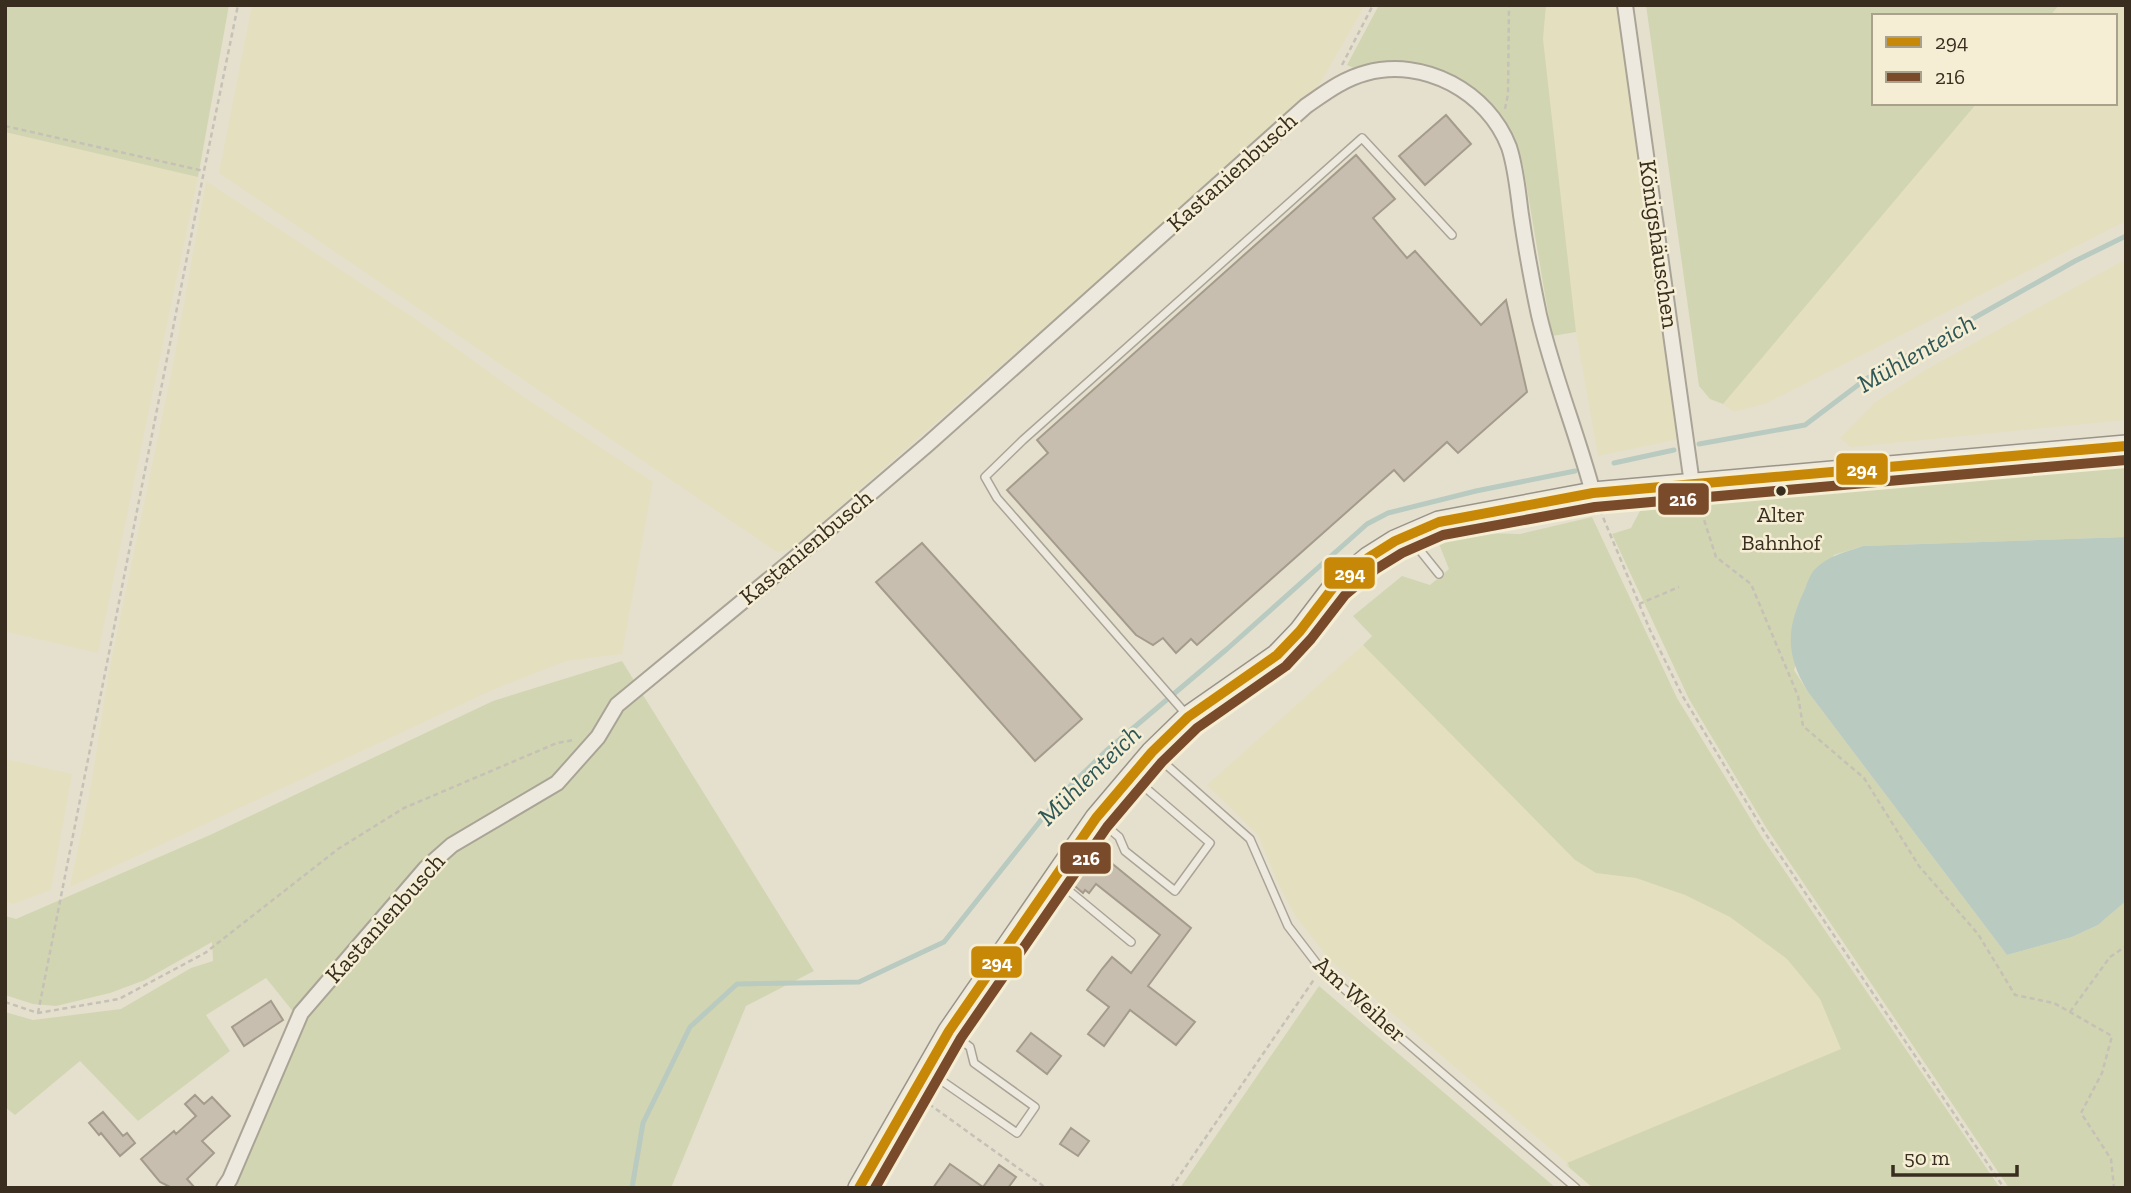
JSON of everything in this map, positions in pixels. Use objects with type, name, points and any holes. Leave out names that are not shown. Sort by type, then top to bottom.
[{"type":"main road","points":[[859,1188],[949,1031],[1096,818],[1184,712],[1277,654],[1300,631],[1335,585],[1367,558],[1407,535],[1439,522],[1593,493],[2126,446]]},
{"type":"street","name":"Königshäuschen","points":[[1625,5],[1692,484]]},
{"type":"street","name":"Kastanienbusch","points":[[224,1188],[230,1180],[301,1013],[426,868],[452,845],[557,783],[598,737],[617,705],[908,461],[1306,106],[1337,85],[1380,70],[1422,72],[1458,86],[1483,107],[1496,124],[1512,158],[1527,254],[1544,333],[1593,493]]},
{"type":"lane","points":[[1184,712],[997,498],[985,477],[1023,440],[1362,138],[1452,235]]},
{"type":"lane","points":[[1407,535],[1439,574]]},
{"type":"lane","name":"Am Weiher","points":[[1152,752],[1250,839],[1288,926],[1321,969],[1576,1188]]},
{"type":"lane","points":[[1096,818],[1119,837],[1125,851],[1175,891],[1210,843],[1131,776]]},
{"type":"lane","points":[[1055,879],[1131,942]]},
{"type":"lane","points":[[926,1070],[1017,1133],[1035,1107],[974,1063],[970,1047],[949,1031]]},
{"type":"path","points":[[38,1013],[238,5]]},
{"type":"path","points":[[1337,85],[1347,51],[1373,5]]},
{"type":"path","points":[[1496,124],[1507,100],[1509,5]]},
{"type":"path","points":[[5,127],[204,171]]},
{"type":"path","points":[[1692,484],[1716,558],[1751,584],[1798,696],[1802,726],[1864,778],[1919,866],[1978,934],[2015,995],[2054,1003],[2112,1036],[2102,1073],[2081,1113],[2111,1159],[2114,1188]]},
{"type":"path","points":[[1593,493],[1639,604],[1682,695],[1765,833],[2004,1188]]},
{"type":"path","points":[[1639,604],[1679,587]]},
{"type":"path","points":[[5,1002],[38,1013],[119,999],[205,953],[338,849],[404,808],[557,743],[598,737]]},
{"type":"path","points":[[2070,1012],[2109,957],[2126,946]]},
{"type":"path","points":[[1171,1188],[1321,969]]},
{"type":"path","points":[[912,1092],[1046,1188]]},
{"type":"shaded area","points":[[252,5],[1365,5],[1318,87],[793,548],[777,552],[219,173]]},
{"type":"shaded area","points":[[1546,5],[1617,5],[1679,439],[1598,456],[1576,332],[1543,39]]},
{"type":"shaded area","points":[[2059,5],[2126,5],[2126,221],[1767,403],[1734,412],[1723,404],[1975,105],[2117,105],[2117,14],[2052,14]]},
{"type":"shaded area","points":[[5,132],[198,177],[98,653],[8,632],[5,642]]},
{"type":"shaded area","points":[[206,181],[417,320],[524,397],[653,482],[622,654],[566,661],[497,688],[70,887],[92,780],[108,677],[173,365]]},
{"type":"shaded area","points":[[2126,259],[2126,420],[1851,447],[1840,438],[1874,403],[1927,369]]},
{"type":"shaded area","points":[[2126,537],[2126,901],[2098,925],[2072,937],[2007,955],[1808,692],[1795,666],[1792,653],[1794,617],[1814,570],[1831,558],[1863,546]]},
{"type":"shaded area","points":[[1363,645],[1575,860],[1596,873],[1636,878],[1685,895],[1730,917],[1787,959],[1820,999],[1842,1050],[1567,1163],[1330,960],[1296,917],[1258,835],[1207,785]]},
{"type":"shaded area","points":[[5,759],[72,774],[51,890],[13,904],[5,901]]},
{"type":"green space","points":[[5,5],[229,5],[198,177],[5,132]]},
{"type":"green space","points":[[1379,5],[1546,5],[1543,39],[1576,332],[1552,336],[1523,165],[1491,105],[1466,85],[1421,64],[1393,62],[1356,69],[1347,65]]},
{"type":"green space","points":[[1646,5],[2059,5],[2052,14],[1872,14],[1872,105],[1975,105],[1723,404],[1710,399],[1699,386]]},
{"type":"green space","points":[[2126,462],[2126,537],[1863,546],[1834,555],[1794,670],[2007,955],[2072,937],[2098,925],[2126,901],[2126,1188],[2009,1188],[1767,829],[1689,699],[1612,534],[1631,528],[1642,507]]},
{"type":"green space","points":[[1592,517],[1677,698],[1761,836],[2000,1188],[1593,1188],[1565,1164],[1570,1167],[1567,1163],[1841,1049],[1820,999],[1787,959],[1730,917],[1685,895],[1636,878],[1596,873],[1575,860],[1363,645],[1372,636],[1353,616],[1402,576],[1430,585],[1449,569],[1439,544],[1479,533],[1520,534]]},
{"type":"green space","points":[[622,661],[814,971],[746,1006],[671,1188],[229,1188],[303,1024],[266,978],[206,1015],[230,1051],[138,1121],[80,1061],[15,1115],[5,1107],[5,1012],[33,1020],[121,1009],[191,968],[213,961],[212,942],[145,980],[110,993],[56,1006],[33,1004],[5,995],[5,916],[16,919],[210,835],[493,701]]},
{"type":"green space","points":[[1319,986],[1556,1188],[1180,1188]]},
{"type":"building","points":[[1446,115],[1471,144],[1425,185],[1399,156]]},
{"type":"building","points":[[1356,155],[1395,199],[1373,218],[1407,258],[1415,251],[1481,325],[1506,300],[1527,392],[1458,453],[1447,442],[1404,481],[1394,470],[1197,645],[1191,639],[1176,653],[1163,638],[1153,645],[1136,635],[1007,490],[1048,453],[1037,440]]},
{"type":"building","points":[[922,543],[1082,719],[1035,761],[876,582]]},
{"type":"building","points":[[1093,848],[1191,928],[1148,986],[1195,1022],[1176,1045],[1130,1010],[1104,1046],[1088,1034],[1109,1007],[1087,990],[1102,969],[1112,957],[1131,973],[1160,935],[1096,884],[1089,893],[1085,890],[1083,893],[1070,882]]},
{"type":"building","points":[[271,1001],[283,1020],[244,1046],[232,1027]]},
{"type":"building","points":[[1031,1033],[1061,1056],[1047,1074],[1017,1051]]},
{"type":"building","points":[[195,1095],[204,1104],[212,1097],[230,1116],[202,1141],[214,1153],[187,1179],[195,1188],[172,1188],[160,1182],[141,1159],[196,1116],[185,1104]]},
{"type":"building","points":[[103,1112],[123,1136],[127,1133],[135,1143],[120,1156],[89,1123]]},
{"type":"building","points":[[1071,1128],[1089,1141],[1078,1156],[1060,1144]]},
{"type":"building","points":[[950,1164],[983,1187],[999,1165],[1016,1177],[1008,1188],[933,1188]]},
{"type":"waterway","name":"Mühlenteich","points":[[1699,444],[1805,425],[1866,379],[2075,261],[2126,236]]},
{"type":"waterway","name":"Mühlenteich","points":[[1614,463],[1674,450]]},
{"type":"waterway","name":"Mühlenteich","points":[[632,1188],[643,1123],[690,1027],[737,984],[859,982],[944,942],[1061,795],[1106,751],[1227,649],[1367,524],[1388,513],[1476,491],[1575,471]]},
{"type":"transit line","name":"294","points":[[859,1188],[949,1031],[1096,818],[1152,752],[1188,717],[1277,655],[1300,631],[1335,585],[1368,558],[1395,541],[1439,522],[1593,493],[2126,446]]},
{"type":"transit line","name":"216","points":[[875,1188],[961,1038],[1107,827],[1162,762],[1197,728],[1286,666],[1345,595],[1376,569],[1402,553],[1443,535],[1595,507],[2126,460]]},
{"type":"place","name":"Alter Bahnhof","points":[[1781,491]]}]
